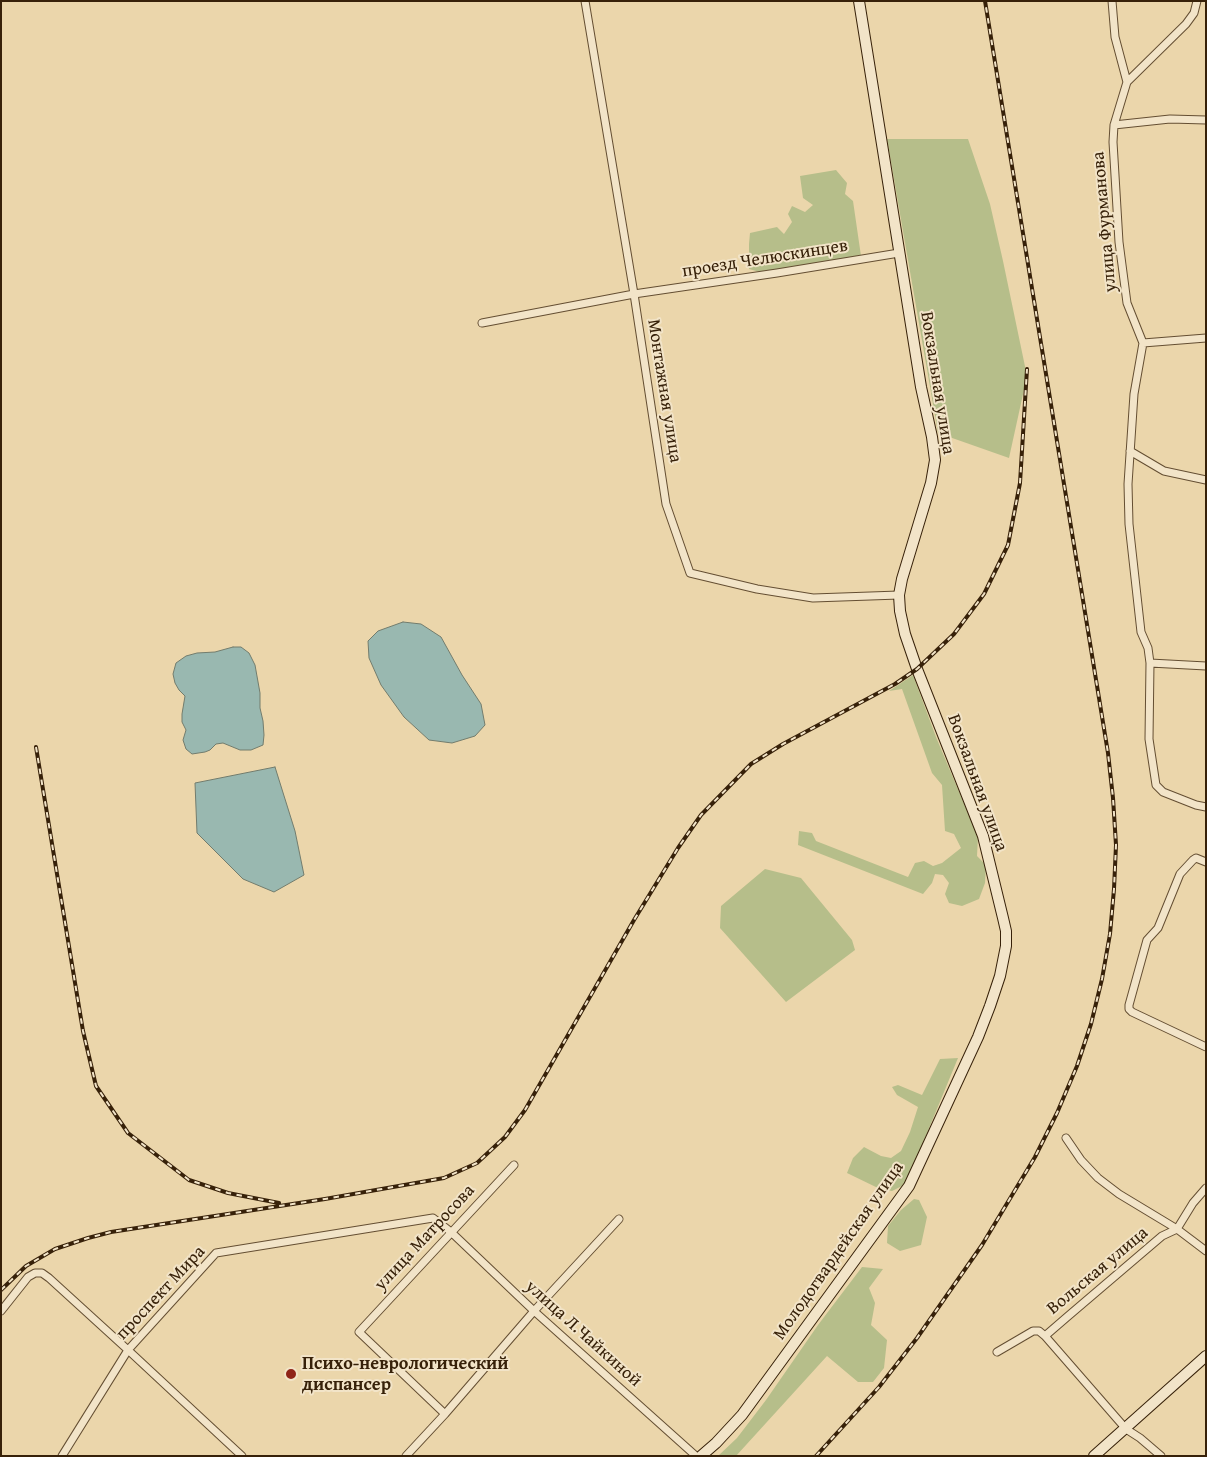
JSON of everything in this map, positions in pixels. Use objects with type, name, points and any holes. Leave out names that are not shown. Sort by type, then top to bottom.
[{"type":"street","name":"Монтажная улица","points":[[585,1],[634,294],[666,504],[690,573],[757,589],[813,598],[899,595]]},
{"type":"street","name":"Вокзальная улица","points":[[859,1],[921,387],[932,437],[934,460],[931,483],[902,579],[899,595],[900,611],[905,634],[917,669],[983,836],[1006,931]]},
{"type":"street","points":[[1112,1],[1115,37],[1127,82],[1186,24],[1194,13],[1196,1]]},
{"type":"street","name":"улица Фурманова","points":[[1127,82],[1114,125],[1113,142],[1118,242],[1127,303],[1143,343]]},
{"type":"street","points":[[1114,125],[1170,119],[1206,120]]},
{"type":"street","name":"проезд Челюскинцев","points":[[482,323],[634,294],[900,253]]},
{"type":"street","points":[[1206,338],[1143,343],[1134,394],[1128,484],[1129,524],[1141,632],[1148,648],[1150,663],[1149,739],[1156,785],[1163,792],[1206,807]]},
{"type":"street","points":[[1130,451],[1164,471],[1206,480]]},
{"type":"street","points":[[1150,663],[1206,666]]},
{"type":"street","points":[[1206,862],[1196,858],[1180,874],[1158,928],[1147,940],[1129,1005],[1129,1009],[1132,1012],[1206,1047]]},
{"type":"street","name":"Молодогвардейская улица","points":[[701,1456],[742,1415],[909,1186],[978,1037],[990,1006],[1004,961],[1006,931]]},
{"type":"street","points":[[1066,1138],[1081,1160],[1098,1178],[1119,1194],[1178,1228],[1206,1251]]},
{"type":"street","name":"улица Матросова","points":[[445,1414],[359,1332],[514,1166]]},
{"type":"street","name":"Вольская улица","points":[[997,1352],[1033,1331],[1039,1331],[1045,1336],[1162,1236],[1178,1228],[1206,1188]]},
{"type":"street","name":"проспект Мира","points":[[62,1456],[128,1350],[216,1253],[433,1218],[451,1232]]},
{"type":"street","points":[[406,1456],[534,1311],[619,1219]]},
{"type":"street","name":"улица Л.Чайкиной","points":[[451,1232],[534,1311],[696,1456]]},
{"type":"street","points":[[1,1312],[28,1277],[35,1273],[42,1273],[242,1456]]},
{"type":"street","points":[[1045,1336],[1126,1429],[1161,1456]]},
{"type":"street","points":[[1094,1456],[1206,1356]]},
{"type":"green space","points":[[887,139],[968,139],[990,204],[1027,376],[1009,458],[938,433]]},
{"type":"green space","points":[[836,170],[847,183],[845,194],[853,201],[861,256],[760,272],[749,269],[750,233],[777,227],[784,234],[792,222],[788,214],[792,206],[805,212],[813,205],[803,198],[800,176]]},
{"type":"green space","points":[[913,675],[936,737],[978,837],[977,856],[986,865],[985,883],[979,899],[962,906],[949,903],[945,894],[949,883],[943,875],[935,874],[932,883],[923,894],[798,845],[799,831],[812,833],[816,841],[908,877],[915,863],[924,861],[933,866],[942,863],[961,848],[954,834],[945,831],[942,785],[932,773],[902,689],[889,691]]},
{"type":"green space","points":[[765,869],[801,878],[852,940],[855,950],[786,1002],[720,928],[721,906]]},
{"type":"green space","points":[[958,1058],[906,1184],[892,1191],[880,1189],[847,1173],[853,1158],[864,1147],[881,1156],[891,1158],[901,1151],[910,1132],[918,1107],[897,1095],[892,1087],[898,1085],[922,1095],[940,1059]]},
{"type":"green space","points":[[914,1199],[919,1200],[927,1217],[921,1245],[900,1251],[887,1243],[888,1226],[901,1210]]},
{"type":"green space","points":[[862,1267],[883,1269],[869,1288],[875,1303],[871,1325],[887,1340],[884,1368],[873,1382],[858,1382],[827,1356],[736,1456],[718,1456],[737,1438],[766,1400],[818,1325]]},
{"type":"water","points":[[403,622],[421,624],[441,637],[481,704],[485,725],[475,736],[452,743],[429,740],[404,717],[381,685],[369,658],[368,641],[378,631]]},
{"type":"water","points":[[233,647],[241,647],[249,653],[255,665],[263,721],[263,745],[251,750],[240,750],[223,743],[216,744],[205,752],[192,754],[186,749],[183,740],[186,730],[182,722],[185,696],[175,683],[173,674],[176,663],[186,656],[215,652]]},
{"type":"water","points":[[275,767],[295,831],[304,875],[274,892],[243,879],[197,833],[195,783]]},
{"type":"railway","points":[[816,1456],[879,1387],[917,1338],[982,1245],[1035,1157],[1057,1113],[1077,1066],[1091,1024],[1110,934],[1116,845],[1108,753],[985,1]]},
{"type":"railway","points":[[1,1290],[26,1266],[55,1249],[88,1238],[111,1232],[325,1199],[444,1178],[477,1163],[505,1137],[525,1110],[634,920],[678,848],[701,815],[751,764],[783,744],[895,684],[917,669],[954,634],[984,594],[1008,545],[1020,483],[1027,369]]},
{"type":"railway","points":[[36,747],[83,1031],[96,1086],[128,1133],[189,1180],[228,1193],[279,1203]]},
{"type":"place","name":"Психо-неврологический диспансер","points":[[291,1374]]}]
